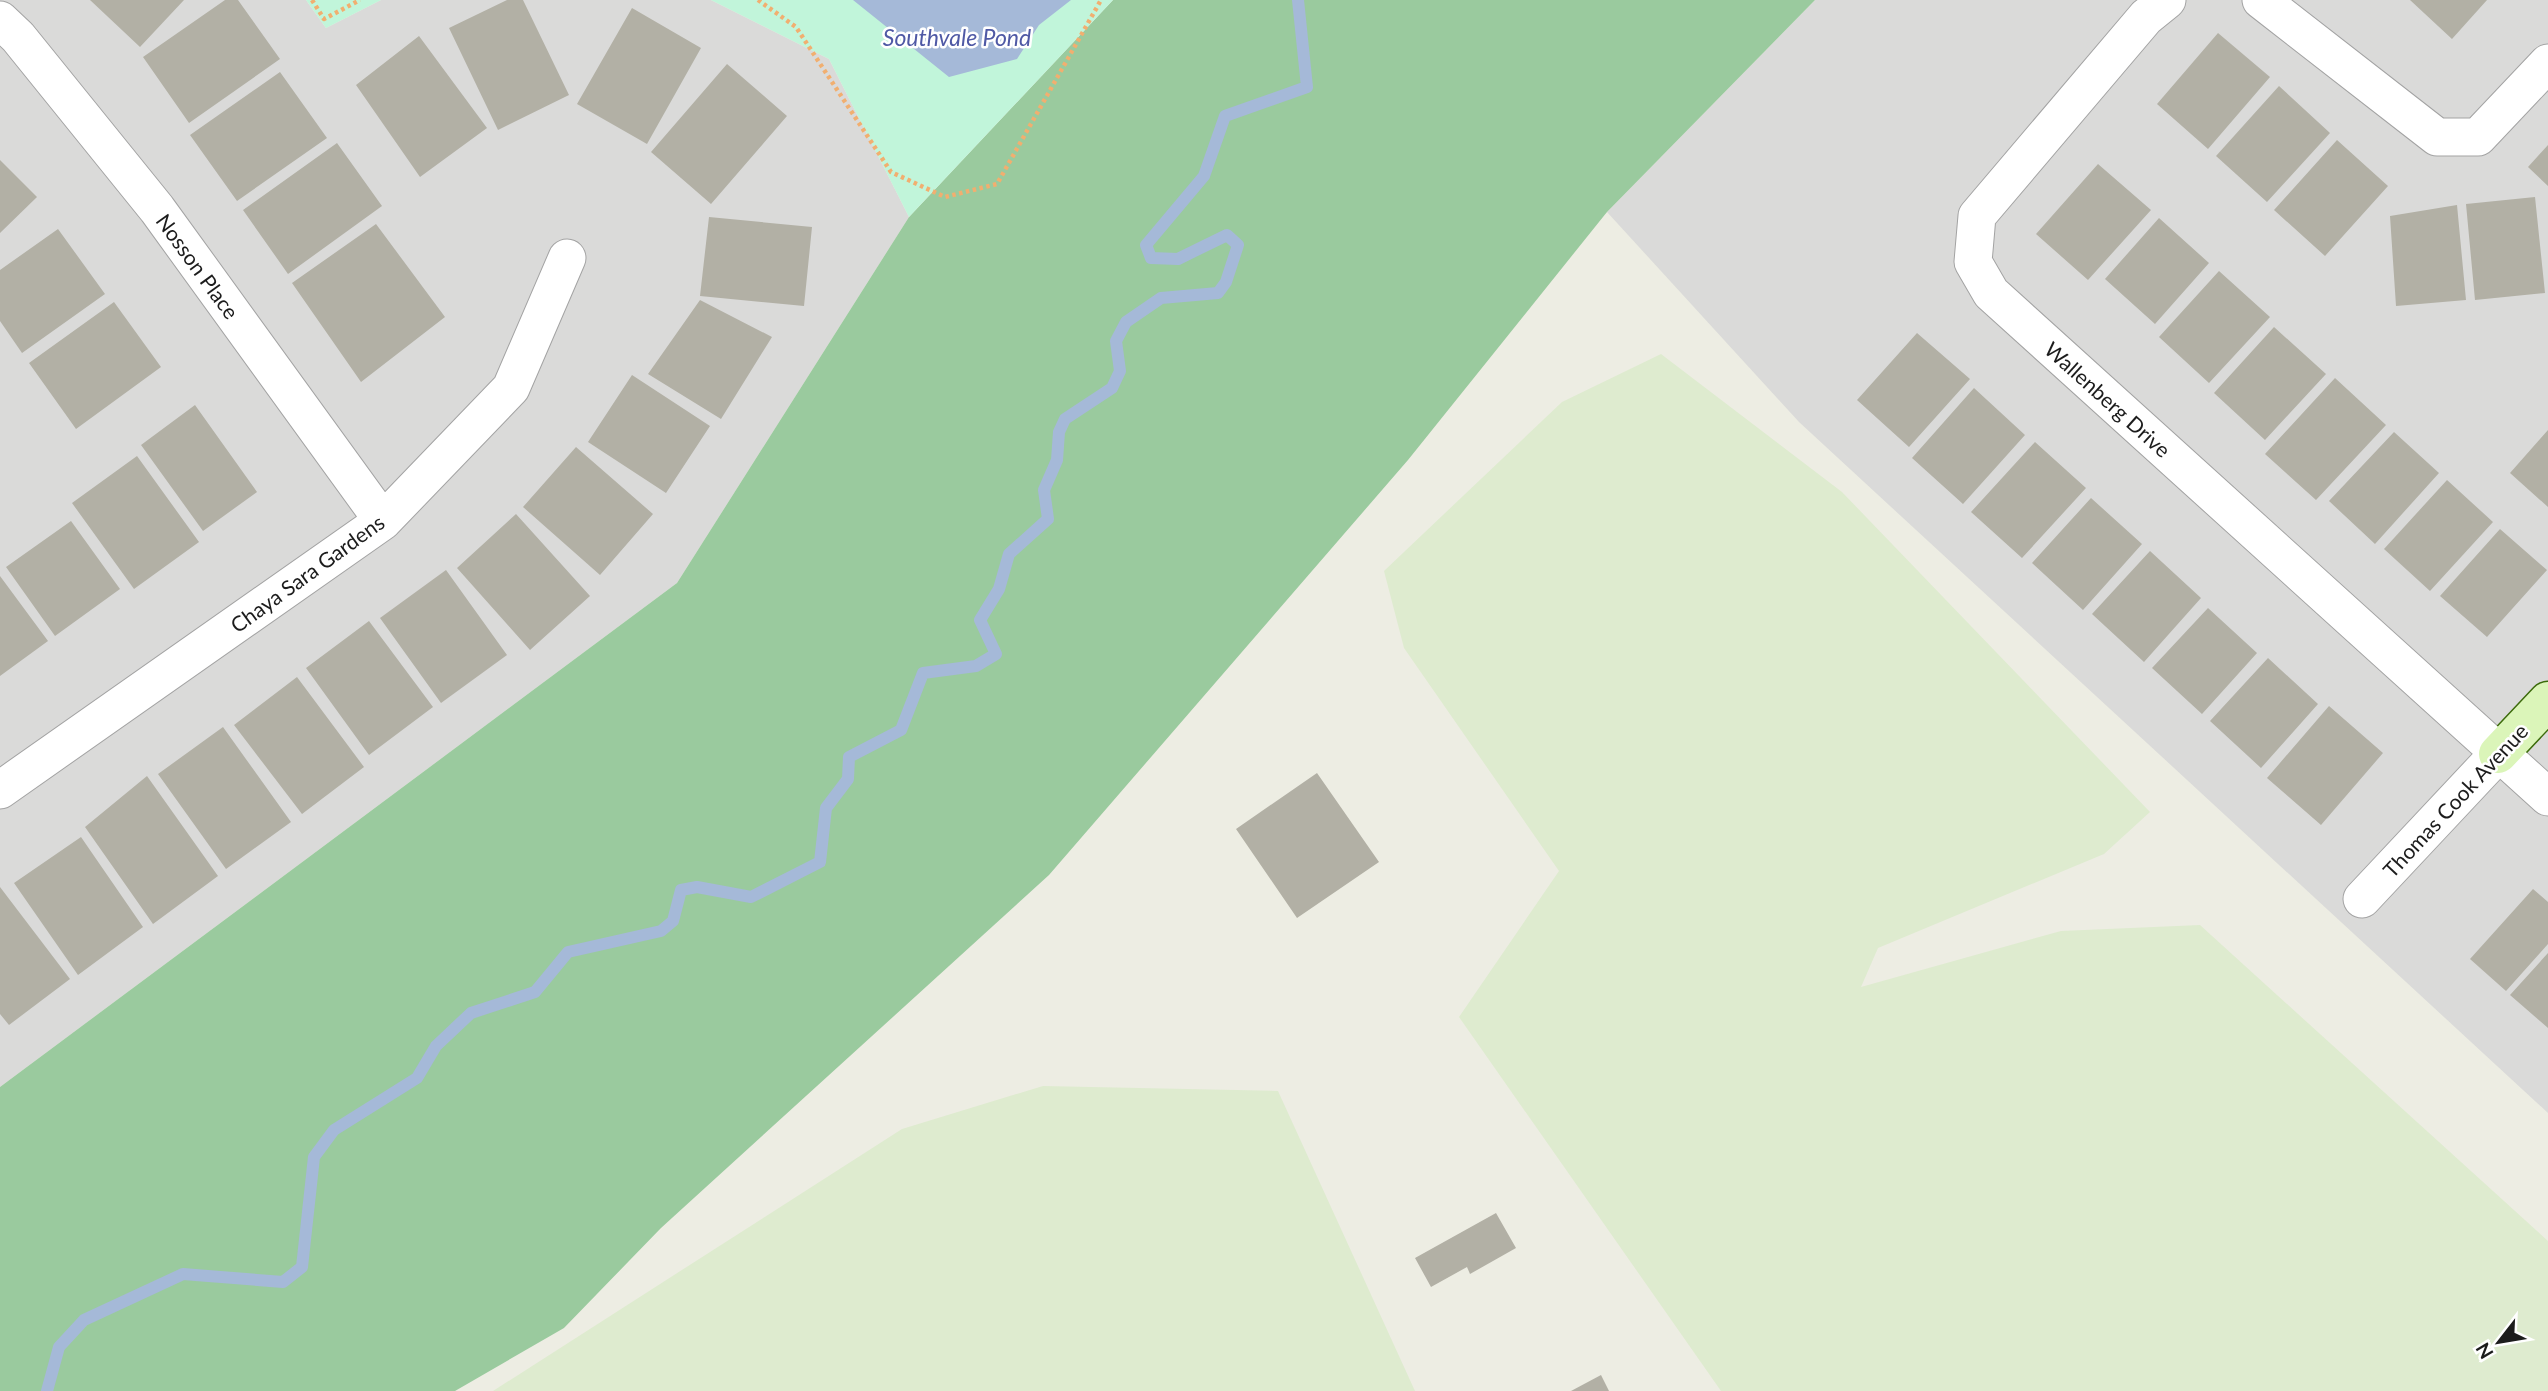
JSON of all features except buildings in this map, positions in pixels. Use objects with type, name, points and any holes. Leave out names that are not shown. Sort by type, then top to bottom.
[{"type":"street","name":"Wallenberg Drive","points":[[2167,0],[2146,17],[1977,216],[1973,262],[1991,293],[2548,797]]},
{"type":"street","points":[[2261,0],[2437,137],[2478,137],[2548,63]]},
{"type":"street","name":"Nosson Place","points":[[0,20],[18,37],[157,209],[383,521]]},
{"type":"street","name":"Chaya Sara Gardens","points":[[0,790],[383,521],[511,387],[567,258]]},
{"type":"street","name":"Thomas Cook Avenue","points":[[2362,900],[2548,701]]},
{"type":"path","points":[[312,0],[324,19],[360,0]]},
{"type":"path","points":[[758,0],[796,27],[891,172],[945,197],[997,184],[1101,0]]},
{"type":"shaded area","points":[[0,0],[306,0],[326,28],[381,0],[711,0],[829,59],[909,217],[677,583],[0,1087]]},
{"type":"shaded area","points":[[1815,0],[2548,0],[2548,1113],[1799,422],[1607,212]]},
{"type":"green space","points":[[306,0],[381,0],[326,28]]},
{"type":"green space","points":[[711,0],[1113,0],[909,217],[829,59]]},
{"type":"green space","points":[[1113,0],[1815,0],[1607,212],[1408,460],[1049,875],[661,1228],[564,1328],[455,1391],[0,1391],[0,1087],[677,583],[909,217]]},
{"type":"green space","points":[[1661,354],[1842,492],[2150,812],[2104,854],[1878,948],[1861,987],[2061,931],[2200,925],[2548,1241],[2548,1391],[1721,1391],[1459,1017],[1559,871],[1404,648],[1384,571],[1562,402]]},
{"type":"green space","points":[[1043,1086],[1278,1091],[1415,1391],[493,1391],[902,1129]]},
{"type":"water","name":"Southvale Pond","points":[[853,0],[1071,0],[1039,25],[1017,59],[949,77]]},
{"type":"waterway","points":[[47,1391],[59,1347],[84,1320],[183,1274],[283,1282],[302,1267],[314,1157],[334,1130],[417,1078],[436,1046],[471,1013],[535,992],[568,952],[661,931],[673,921],[681,890],[697,887],[751,897],[820,862],[826,808],[848,779],[849,757],[901,730],[923,673],[976,666],[996,654],[980,620],[999,589],[1009,554],[1048,519],[1044,490],[1057,460],[1059,432],[1065,419],[1112,388],[1120,371],[1116,341],[1126,322],[1161,298],[1218,293],[1226,282],[1238,245],[1227,235],[1178,259],[1151,258],[1146,245],[1204,176],[1225,116],[1307,87],[1298,0]]}]
